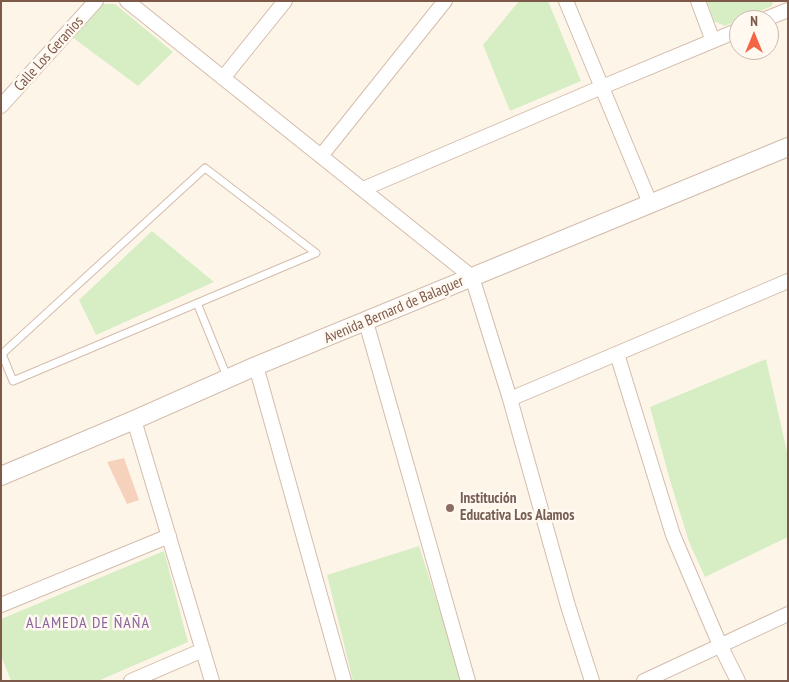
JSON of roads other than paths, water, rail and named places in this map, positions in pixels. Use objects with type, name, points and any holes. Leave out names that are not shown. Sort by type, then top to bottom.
[{"type":"street","name":"Calle Los Geranios","points":[[1,106],[96,1]]},
{"type":"street","points":[[127,1],[472,277],[510,400],[568,606],[592,681]]},
{"type":"street","points":[[223,78],[285,1]]},
{"type":"street","points":[[321,156],[445,1]]},
{"type":"street","points":[[566,1],[650,203]]},
{"type":"street","points":[[698,1],[713,41]]},
{"type":"street","points":[[363,189],[729,34]]},
{"type":"street","name":"Avenida Bernard de Balaguer","points":[[1,476],[256,366],[788,147]]},
{"type":"street","points":[[510,400],[788,281]]},
{"type":"street","points":[[366,322],[468,681]]},
{"type":"street","points":[[617,354],[673,535],[720,645],[738,681]]},
{"type":"street","points":[[256,366],[344,681]]},
{"type":"street","points":[[134,420],[212,681]]},
{"type":"street","points":[[1,605],[169,536]]},
{"type":"street","points":[[644,681],[788,614]]},
{"type":"street","points":[[131,681],[203,650]]},
{"type":"lane","points":[[205,168],[316,253],[197,303],[13,381],[2,354],[205,168]]},
{"type":"lane","points":[[197,303],[228,379]]},
{"type":"place","name":"Institución Educativa Los Alamos","points":[[450,508]]},
{"type":"district","name":"ALAMEDA DE ÑAÑA","points":[[88,623]]}]
